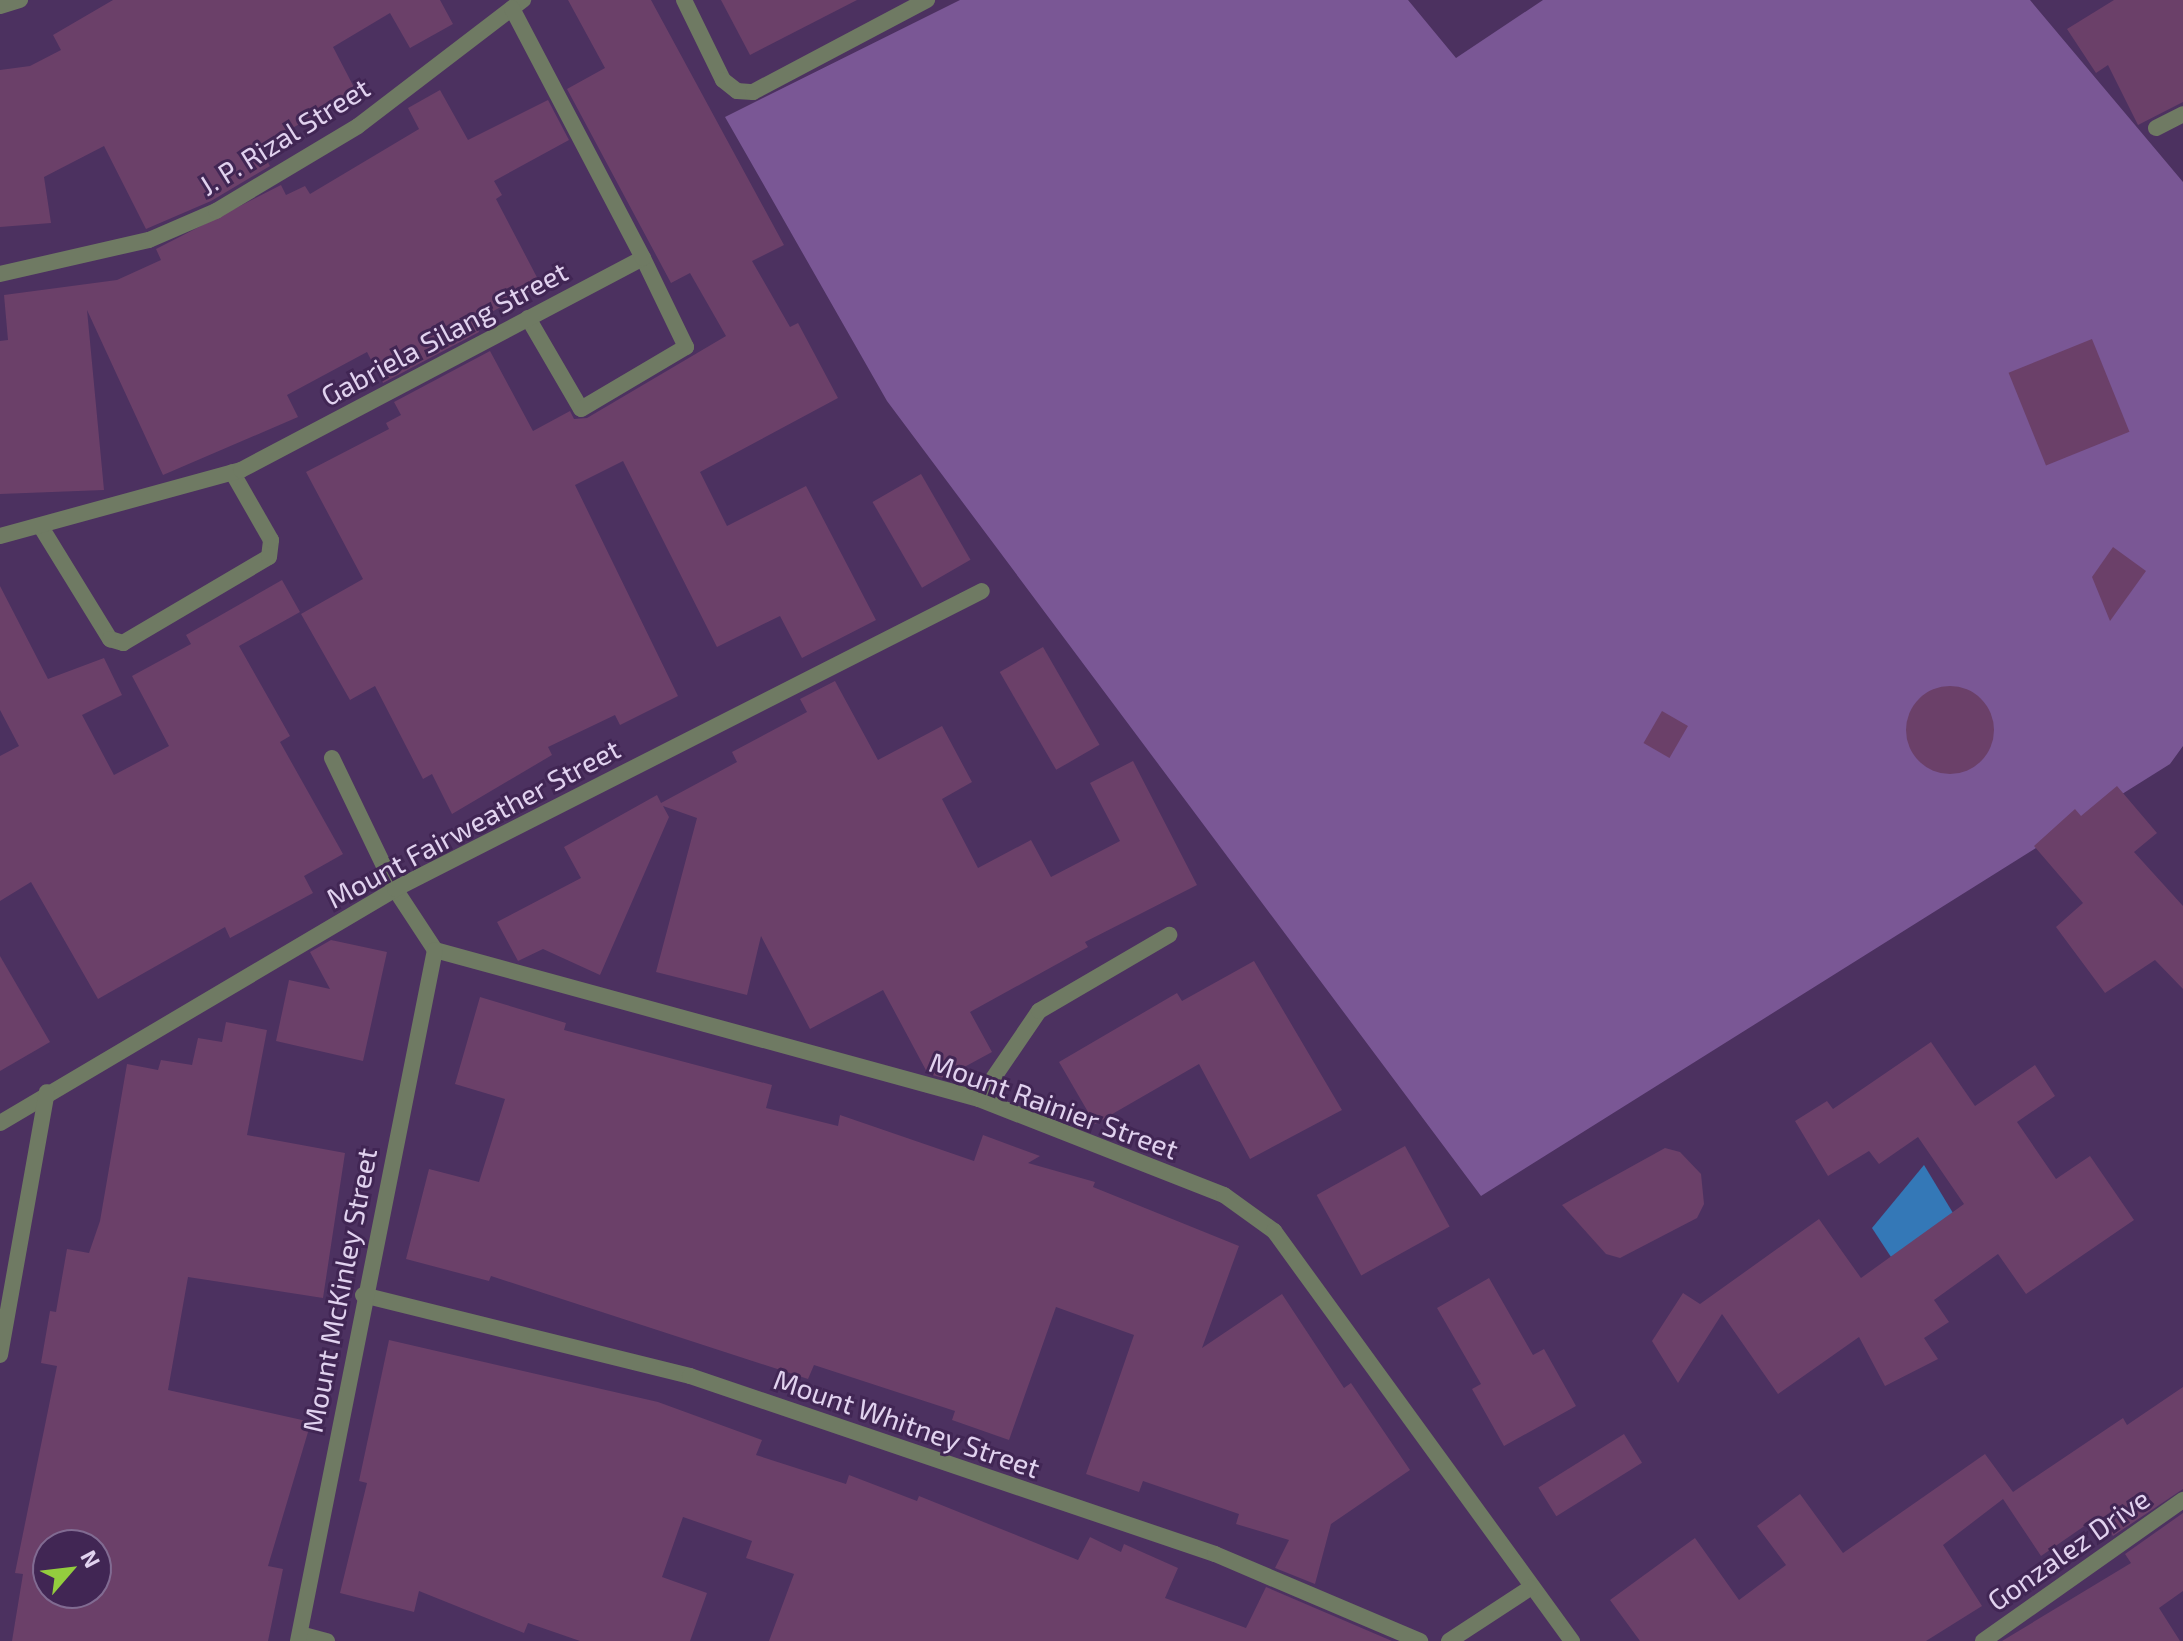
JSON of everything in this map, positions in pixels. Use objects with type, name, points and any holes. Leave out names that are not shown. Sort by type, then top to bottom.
[{"type":"street","points":[[0,6],[20,0]]},
{"type":"street","points":[[684,0],[723,80],[737,91],[753,92],[927,0]]},
{"type":"street","points":[[518,4],[686,347],[581,409],[528,318]]},
{"type":"street","name":"J. P. Rizal Street","points":[[0,274],[149,240],[216,211],[358,126],[518,4]]},
{"type":"street","points":[[2156,128],[2183,114]]},
{"type":"street","name":"Gabriela Silang Street","points":[[0,536],[232,472],[643,258]]},
{"type":"street","points":[[41,527],[110,639],[123,643],[269,557],[271,540],[232,472]]},
{"type":"street","name":"Mount Fairweather Street","points":[[0,1123],[47,1092],[395,889],[982,591]]},
{"type":"street","points":[[332,758],[395,889],[435,950]]},
{"type":"street","points":[[979,1099],[1039,1011],[1169,935]]},
{"type":"street","name":"Mount Rainier Street","points":[[435,950],[979,1099],[1224,1195],[1274,1231],[1530,1588],[1572,1641]]},
{"type":"street","name":"Mount McKinley Street","points":[[299,1638],[363,1295],[435,950]]},
{"type":"street","points":[[0,1355],[47,1092]]},
{"type":"street","name":"Mount Whitney Street","points":[[363,1295],[690,1376],[1215,1554],[1420,1641]]},
{"type":"street","name":"Gonzalez Drive","points":[[1983,1641],[2183,1500]]},
{"type":"street","points":[[1449,1641],[1530,1588]]},
{"type":"street","points":[[299,1638],[327,1641]]},
{"type":"shaded area","points":[[960,0],[1408,0],[1456,58],[1543,0],[2030,0],[2183,182],[2183,746],[2170,764],[1481,1196],[887,401],[725,117]]},
{"type":"water","points":[[1924,1165],[1956,1218],[1891,1257],[1872,1228]]},
{"type":"building","points":[[113,0],[440,0],[453,24],[410,48],[390,13],[333,47],[357,93],[259,146],[270,166],[211,201],[146,229],[104,146],[44,177],[51,223],[0,227],[0,70],[30,66],[61,50],[53,35]]},
{"type":"building","points":[[568,0],[651,0],[784,245],[752,261],[790,327],[798,323],[838,398],[700,472],[727,526],[806,486],[876,620],[802,658],[780,616],[717,647],[623,461],[575,485],[678,696],[620,725],[615,715],[548,747],[552,755],[452,814],[432,774],[423,779],[375,686],[350,700],[301,614],[363,579],[306,472],[389,429],[386,423],[401,415],[394,402],[490,351],[533,431],[570,411],[574,419],[587,418],[726,336],[690,273],[671,283],[567,89],[605,68]]},
{"type":"building","points":[[721,0],[857,0],[750,55]]},
{"type":"building","points":[[2114,0],[2183,0],[2183,102],[2138,125],[2108,65],[2096,73],[2067,29]]},
{"type":"building","points":[[440,90],[468,140],[548,100],[569,140],[494,181],[502,195],[496,199],[541,285],[475,321],[479,332],[383,383],[367,352],[287,395],[298,417],[163,475],[87,310],[104,490],[0,494],[0,341],[8,340],[4,295],[117,280],[161,260],[156,249],[281,185],[286,195],[305,186],[310,194],[419,129],[408,108]]},
{"type":"building","points":[[2092,339],[2129,432],[2046,465],[2009,373]]},
{"type":"building","points":[[921,474],[970,560],[922,588],[873,502]]},
{"type":"building","points":[[2113,547],[2146,571],[2110,621],[2092,577]]},
{"type":"building","points":[[282,580],[300,612],[239,646],[290,736],[280,742],[343,854],[304,876],[313,893],[230,938],[225,927],[98,999],[31,882],[0,901],[0,756],[19,746],[0,710],[0,586],[48,679],[104,658],[122,695],[82,715],[114,775],[169,746],[132,676],[191,644],[186,635]]},
{"type":"building","points":[[1043,647],[1100,745],[1056,770],[1000,672]]},
{"type":"building","points":[[835,681],[878,760],[942,726],[972,782],[942,799],[978,868],[1031,840],[1051,877],[1120,841],[1090,783],[1133,761],[1197,885],[1085,942],[1088,947],[970,1012],[992,1052],[944,1078],[928,1074],[883,990],[810,1029],[761,936],[747,995],[656,972],[697,818],[663,806],[669,817],[600,975],[543,949],[518,961],[497,922],[581,878],[564,847],[657,795],[661,803],[737,762],[732,752],[807,712],[800,699]]},
{"type":"building","points":[[1950,686],[1975,693],[1987,705],[1994,730],[1987,755],[1975,767],[1950,774],[1925,767],[1913,755],[1906,730],[1913,705],[1925,693]]},
{"type":"building","points":[[1662,711],[1688,726],[1669,758],[1644,743]]},
{"type":"building","points":[[2117,786],[2157,833],[2134,852],[2183,906],[2183,989],[2155,960],[2105,993],[2056,927],[2083,903],[2034,846],[2075,809],[2081,816]]},
{"type":"building","points":[[331,940],[387,952],[363,1061],[276,1041],[289,980],[330,989],[310,952]]},
{"type":"building","points":[[0,956],[50,1042],[0,1071]]},
{"type":"building","points":[[1254,961],[1342,1110],[1250,1159],[1199,1064],[1095,1124],[1059,1062],[1177,993],[1182,1001]]},
{"type":"building","points":[[480,997],[566,1023],[564,1030],[772,1085],[766,1108],[838,1126],[840,1115],[974,1161],[983,1135],[1040,1156],[1028,1163],[1095,1182],[1093,1187],[1239,1246],[1202,1348],[1282,1294],[1344,1388],[1351,1383],[1410,1470],[1331,1524],[1315,1584],[1275,1568],[1289,1540],[1236,1524],[1239,1514],[1143,1481],[1139,1492],[1086,1474],[1134,1335],[1056,1307],[1009,1440],[952,1420],[955,1411],[814,1365],[808,1379],[491,1276],[489,1281],[406,1259],[429,1169],[479,1182],[505,1099],[455,1084]]},
{"type":"building","points":[[226,1022],[267,1030],[247,1135],[345,1153],[323,1298],[188,1277],[168,1390],[311,1422],[268,1566],[283,1569],[268,1641],[12,1641],[23,1574],[15,1573],[57,1366],[41,1363],[50,1311],[56,1312],[67,1249],[89,1253],[100,1221],[127,1064],[158,1070],[161,1060],[192,1065],[198,1038],[222,1042]]},
{"type":"building","points":[[1931,1042],[1975,1106],[2035,1065],[2055,1096],[2017,1122],[2056,1179],[2090,1156],[2134,1220],[2026,1294],[1998,1254],[1934,1300],[1949,1322],[1924,1338],[1938,1359],[1885,1386],[1859,1337],[1778,1394],[1722,1314],[1678,1383],[1652,1341],[1683,1293],[1700,1304],[1819,1219],[1861,1278],[1964,1204],[1918,1137],[1879,1164],[1869,1151],[1828,1176],[1795,1121],[1827,1101],[1833,1109]]},
{"type":"building","points":[[1405,1146],[1450,1226],[1361,1275],[1317,1195]]},
{"type":"building","points":[[1665,1148],[1680,1152],[1701,1174],[1704,1204],[1697,1218],[1620,1258],[1606,1254],[1562,1205]]},
{"type":"building","points":[[1489,1278],[1533,1355],[1544,1349],[1576,1406],[1504,1446],[1472,1389],[1481,1384],[1437,1308]]},
{"type":"building","points":[[389,1340],[658,1402],[762,1440],[756,1455],[846,1484],[849,1475],[917,1501],[919,1496],[1078,1560],[1090,1537],[1121,1552],[1124,1544],[1178,1568],[1165,1598],[1246,1628],[1266,1587],[1392,1641],[769,1641],[794,1574],[746,1558],[752,1541],[683,1517],[662,1577],[707,1593],[690,1641],[580,1641],[528,1623],[524,1633],[419,1591],[414,1612],[340,1593],[367,1483],[359,1481]]},
{"type":"building","points":[[2183,1387],[2183,1489],[2113,1536],[2099,1516],[2041,1556],[2003,1499],[1943,1545],[1982,1606],[1926,1641],[1640,1641],[1610,1600],[1695,1538],[1739,1600],[1786,1565],[1757,1526],[1800,1494],[1843,1553],[1985,1454],[2013,1492],[2123,1418],[2127,1425]]},
{"type":"building","points":[[1624,1434],[1642,1463],[1556,1516],[1538,1488]]},
{"type":"building","points":[[2183,1513],[2183,1591],[2159,1608],[2180,1641],[2002,1641],[2131,1563],[2125,1554]]}]
